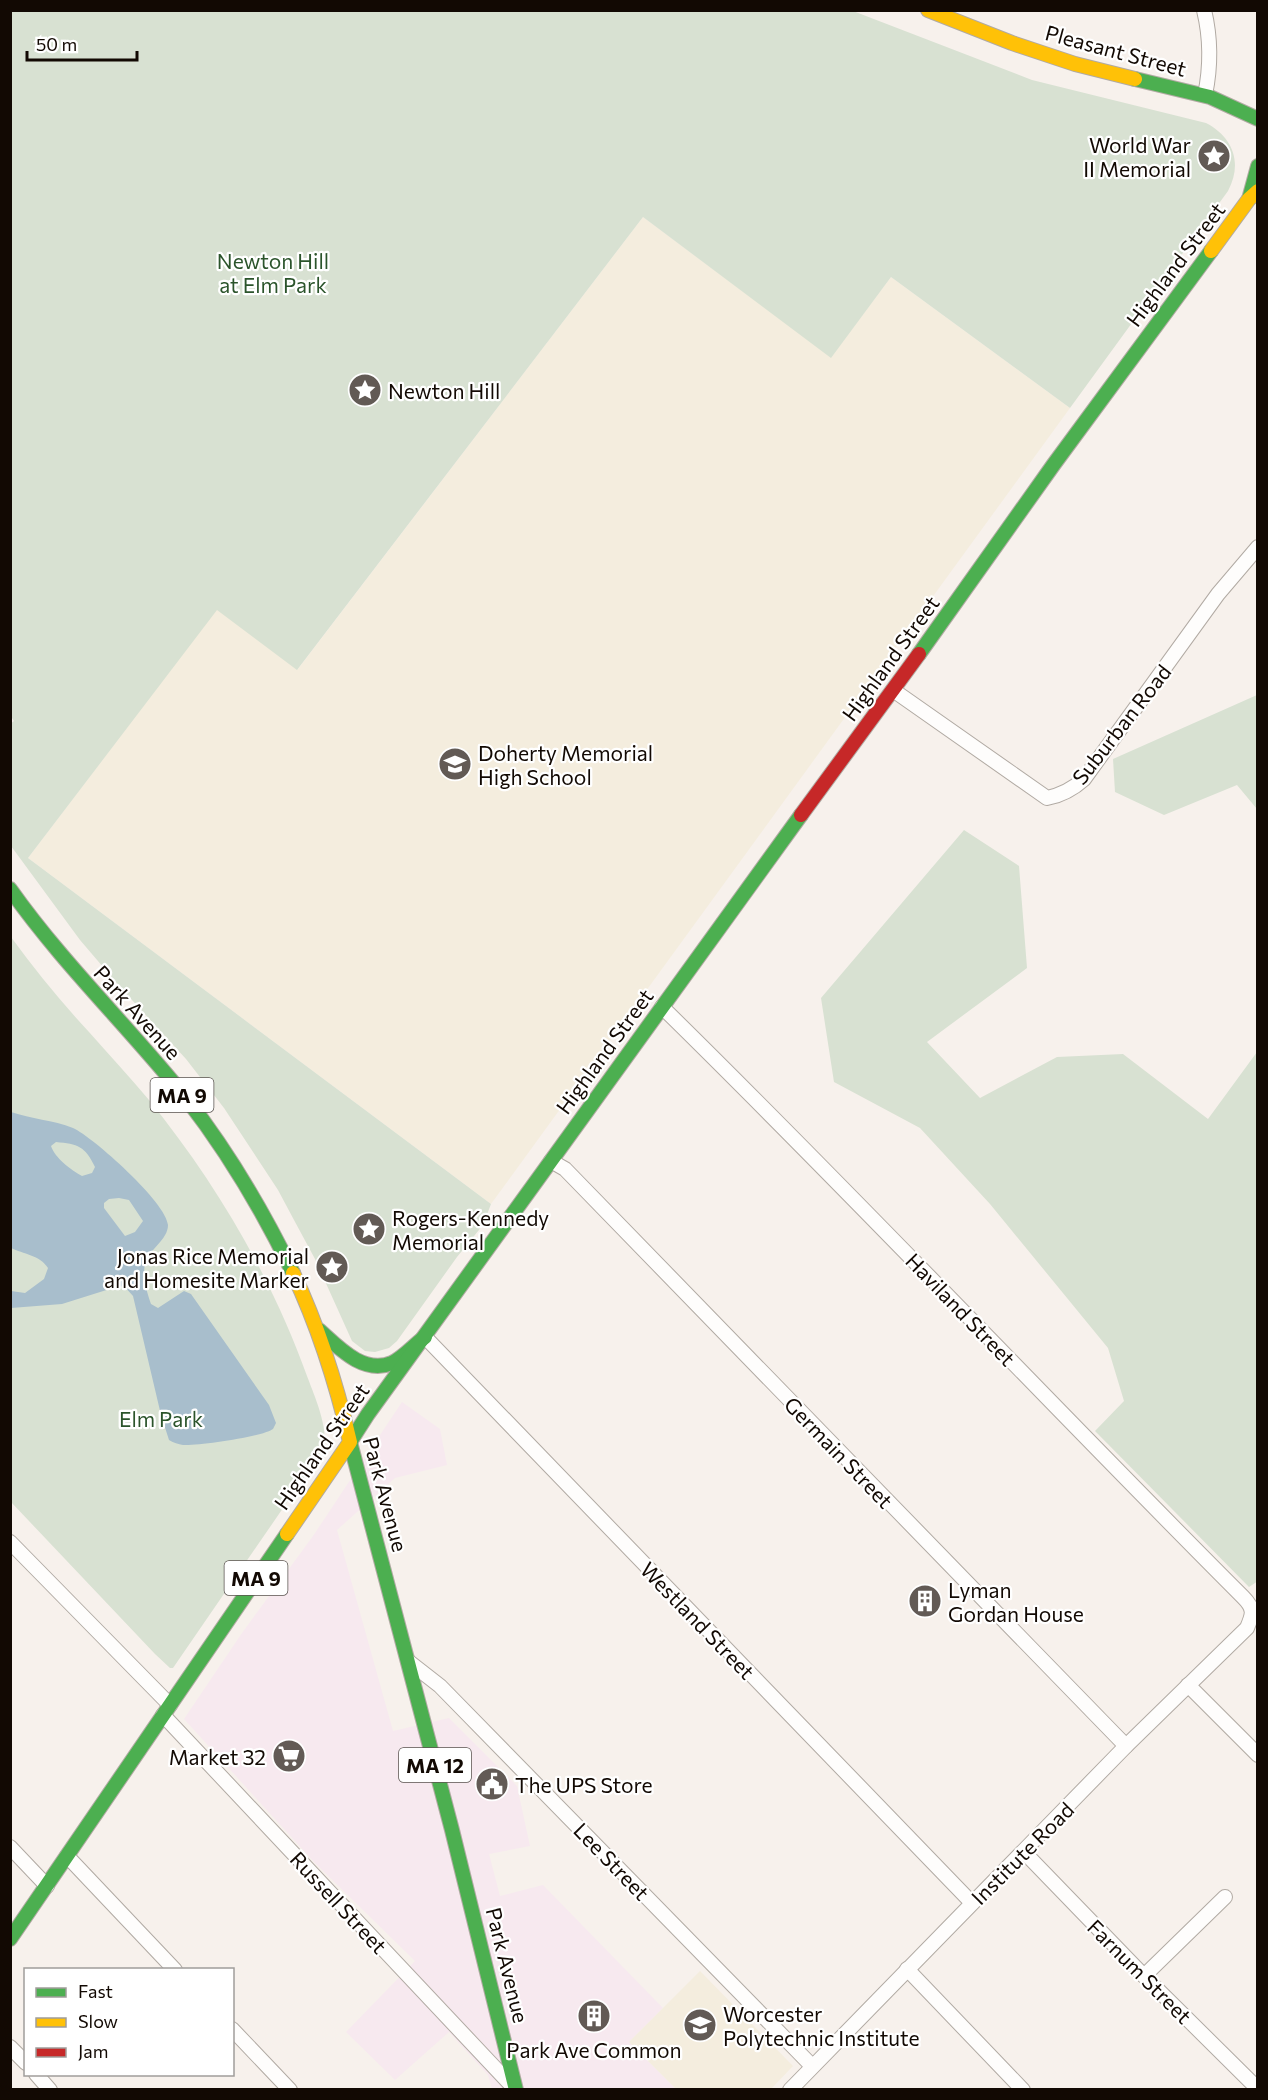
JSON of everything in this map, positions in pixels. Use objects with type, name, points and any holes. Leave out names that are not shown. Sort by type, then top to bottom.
[{"type":"main road","name":"Pleasant Street","points":[[928,10],[1012,43],[1075,64],[1221,100],[1236,110],[1257,119]]},
{"type":"main road","name":"Highland Street","points":[[10,1939],[368,1414],[1054,464],[1253,195],[1257,165]]},
{"type":"main road","name":"Park Avenue","points":[[10,889],[59,956],[165,1073],[207,1129],[249,1193],[277,1242],[327,1353],[452,1830],[516,2090]]},
{"type":"main road","points":[[316,1327],[358,1361],[374,1366],[394,1362],[425,1337]]},
{"type":"street","points":[[1204,10],[1210,55],[1210,73],[1205,95]]},
{"type":"street","name":"Suburban Road","points":[[893,690],[1047,798],[1057,796],[1067,792],[1084,779],[1218,594],[1257,547]]},
{"type":"street","name":"Haviland Street","points":[[662,1007],[848,1192],[1145,1499],[1250,1604],[1253,1616]]},
{"type":"street","name":"Germain Street","points":[[551,1161],[565,1169],[1126,1746]]},
{"type":"street","name":"Westland Street","points":[[425,1337],[972,1903]]},
{"type":"street","name":"Russell Street","points":[[10,1542],[516,2090]]},
{"type":"street","name":"Institute Road","points":[[790,2090],[1126,1746],[1247,1628],[1253,1616]]},
{"type":"street","name":"Lee Street","points":[[408,1661],[440,1686],[812,2066]]},
{"type":"street","points":[[1188,1685],[1257,1755]]},
{"type":"street","points":[[10,1847],[47,1886]]},
{"type":"street","name":"Farnum Street","points":[[1024,1852],[1257,2089]]},
{"type":"street","points":[[67,1856],[173,1968]]},
{"type":"street","points":[[1144,1976],[1225,1898]]},
{"type":"street","points":[[907,1969],[1023,2090]]},
{"type":"street","points":[[234,2031],[290,2090]]},
{"type":"street","points":[[10,2047],[24,2061]]},
{"type":"street","points":[[38,2076],[50,2090]]},
{"type":"shaded area","name":"Doherty Memorial High School","points":[[643,217],[831,357],[891,277],[1070,408],[491,1204],[28,858],[217,609],[298,669]]},
{"type":"shaded area","points":[[402,1402],[440,1429],[447,1465],[395,1478],[337,1530],[393,1731],[449,1718],[517,1786],[530,1846],[489,1854],[500,1896],[543,1885],[663,2008],[629,2042],[676,2089],[492,2089],[488,2075],[449,2032],[395,2080],[346,2032],[415,1961],[315,1863],[184,1719],[242,1633],[313,1536]]},
{"type":"shaded area","name":"Worcester Polytechnic Institute","points":[[700,1971],[793,2066],[771,2089],[676,2089],[629,2042]]},
{"type":"green space","name":"Newton Hill at Elm Park","points":[[10,11],[853,11],[1032,80],[1206,123],[1223,136],[1233,152],[1235,171],[1228,191],[1070,408],[891,277],[831,358],[643,217],[297,670],[217,610],[28,858],[491,1204],[483,1225],[457,1257],[397,1341],[389,1348],[375,1352],[365,1351],[352,1341],[315,1259],[278,1190],[224,1108],[186,1059],[80,940],[11,846],[10,724],[14,721],[10,715]]},
{"type":"green space","points":[[1257,695],[1257,809],[1237,785],[1164,815],[1115,792],[1113,759]]},
{"type":"green space","points":[[964,830],[1019,866],[1027,968],[927,1042],[980,1098],[1057,1057],[1123,1054],[1208,1119],[1257,1052],[1258,1581],[1249,1587],[1095,1431],[1124,1401],[1108,1348],[990,1204],[920,1128],[834,1082],[821,998]]},
{"type":"green space","name":"Elm Park","points":[[11,937],[58,997],[149,1100],[219,1197],[277,1302],[317,1402],[323,1423],[325,1442],[323,1450],[173,1668],[170,1668],[155,1654],[11,1502]]},
{"type":"water","points":[[11,1112],[65,1125],[83,1134],[112,1157],[156,1202],[168,1225],[165,1235],[145,1264],[145,1279],[151,1304],[158,1308],[184,1291],[191,1294],[269,1405],[276,1423],[273,1429],[244,1438],[202,1444],[183,1445],[169,1440],[133,1296],[124,1286],[62,1304],[11,1308],[11,1291],[25,1293],[44,1279],[48,1268],[36,1258],[11,1248]],"holes":[[[56,1142],[75,1145],[84,1150],[95,1167],[92,1173],[82,1176],[64,1163],[51,1146]],[[109,1199],[129,1200],[143,1221],[135,1232],[125,1236],[104,1208],[104,1203]]]},
{"type":"traffic: fast","points":[[1135,79],[1210,97],[1258,119]]},
{"type":"traffic: fast","points":[[1249,199],[1258,166]]},
{"type":"traffic: fast","points":[[919,654],[1054,464],[1211,251]]},
{"type":"traffic: fast","points":[[350,1442],[801,815]]},
{"type":"traffic: fast","points":[[10,889],[30,917],[201,1118],[244,1182],[293,1273]]},
{"type":"traffic: fast","points":[[319,1330],[352,1357],[361,1362],[381,1366],[401,1358],[425,1337]]},
{"type":"traffic: fast","points":[[350,1442],[452,1830],[516,2090]]},
{"type":"traffic: fast","points":[[10,1939],[287,1534]]},
{"type":"traffic: slow","points":[[928,10],[1012,43],[1075,64],[1135,79]]},
{"type":"traffic: slow","points":[[1211,251],[1249,199],[1258,191]]},
{"type":"traffic: slow","points":[[287,1534],[350,1442],[326,1356],[293,1273]]},
{"type":"traffic: jam","points":[[801,815],[919,654]]},
{"type":"place","name":"World War II Memorial","points":[[1214,156]]},
{"type":"place","name":"Newton Hill","points":[[365,390]]},
{"type":"place","name":"Doherty Memorial High School","points":[[455,764]]},
{"type":"place","name":"Rogers-Kennedy Memorial","points":[[369,1229]]},
{"type":"place","name":"Jonas Rice Memorial and Homesite Marker","points":[[332,1267]]},
{"type":"place","name":"Lyman Gordan House","points":[[925,1601]]},
{"type":"place","name":"Market 32","points":[[289,1756]]},
{"type":"place","name":"The UPS Store","points":[[492,1784]]},
{"type":"place","name":"Park Ave Common","points":[[594,2016]]},
{"type":"place","name":"Worcester Polytechnic Institute","points":[[700,2025]]}]
